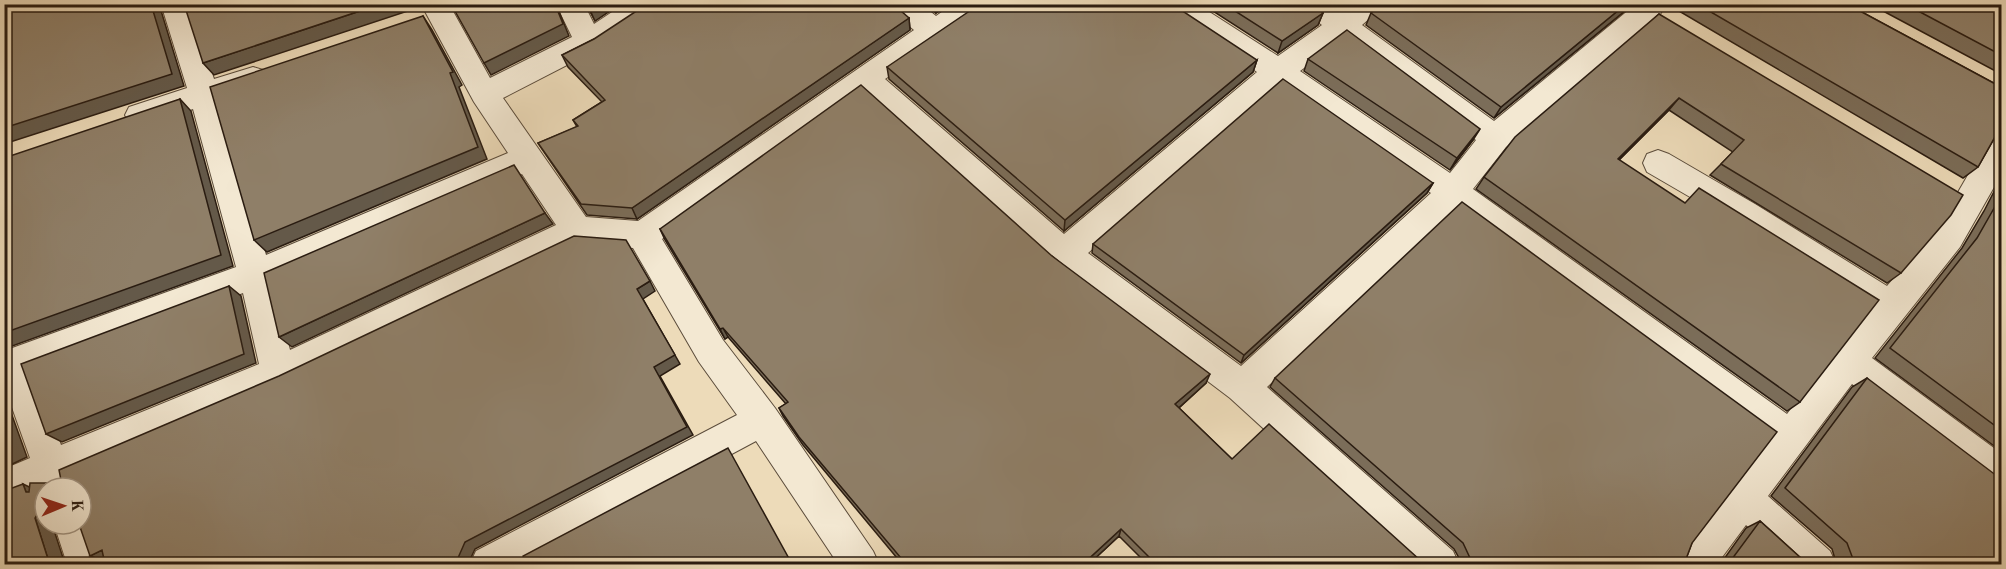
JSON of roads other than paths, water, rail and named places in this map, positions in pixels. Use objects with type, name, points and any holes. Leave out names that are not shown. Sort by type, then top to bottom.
[{"type":"street","points":[[175,4],[205,94],[256,274],[278,372]]},
{"type":"street","points":[[570,4],[588,41]]},
{"type":"street","points":[[484,94],[588,41],[647,4]]},
{"type":"street","points":[[901,4],[935,31]]},
{"type":"street","points":[[57,476],[577,230],[643,235],[864,78],[975,4]]},
{"type":"street","points":[[1175,4],[1279,70],[1454,192],[1792,438]]},
{"type":"street","points":[[1313,4],[1496,138]]},
{"type":"street","points":[[1064,254],[1279,70],[1343,25],[1368,4]]},
{"type":"street","points":[[1242,387],[1454,192],[1496,138],[1652,12]]},
{"type":"street","points":[[431,13],[577,230]]},
{"type":"street","points":[[116,123],[284,67]]},
{"type":"street","points":[[864,78],[1064,254],[1242,387],[1440,564]]},
{"type":"street","points":[[1694,564],[1891,306],[1949,237],[1961,195],[2001,144]]},
{"type":"street","points":[[55,476],[9,365],[256,274],[529,158]]},
{"type":"street","points":[[1658,163],[1744,213],[1891,306]]},
{"type":"street","points":[[643,235],[711,351],[762,420],[861,564]]},
{"type":"street","points":[[1849,361],[2001,476]]},
{"type":"street","points":[[489,564],[762,420]]},
{"type":"street","points":[[4,487],[33,481]]},
{"type":"street","points":[[1745,500],[1818,564]]},
{"type":"street","points":[[77,536],[86,564]]}]
